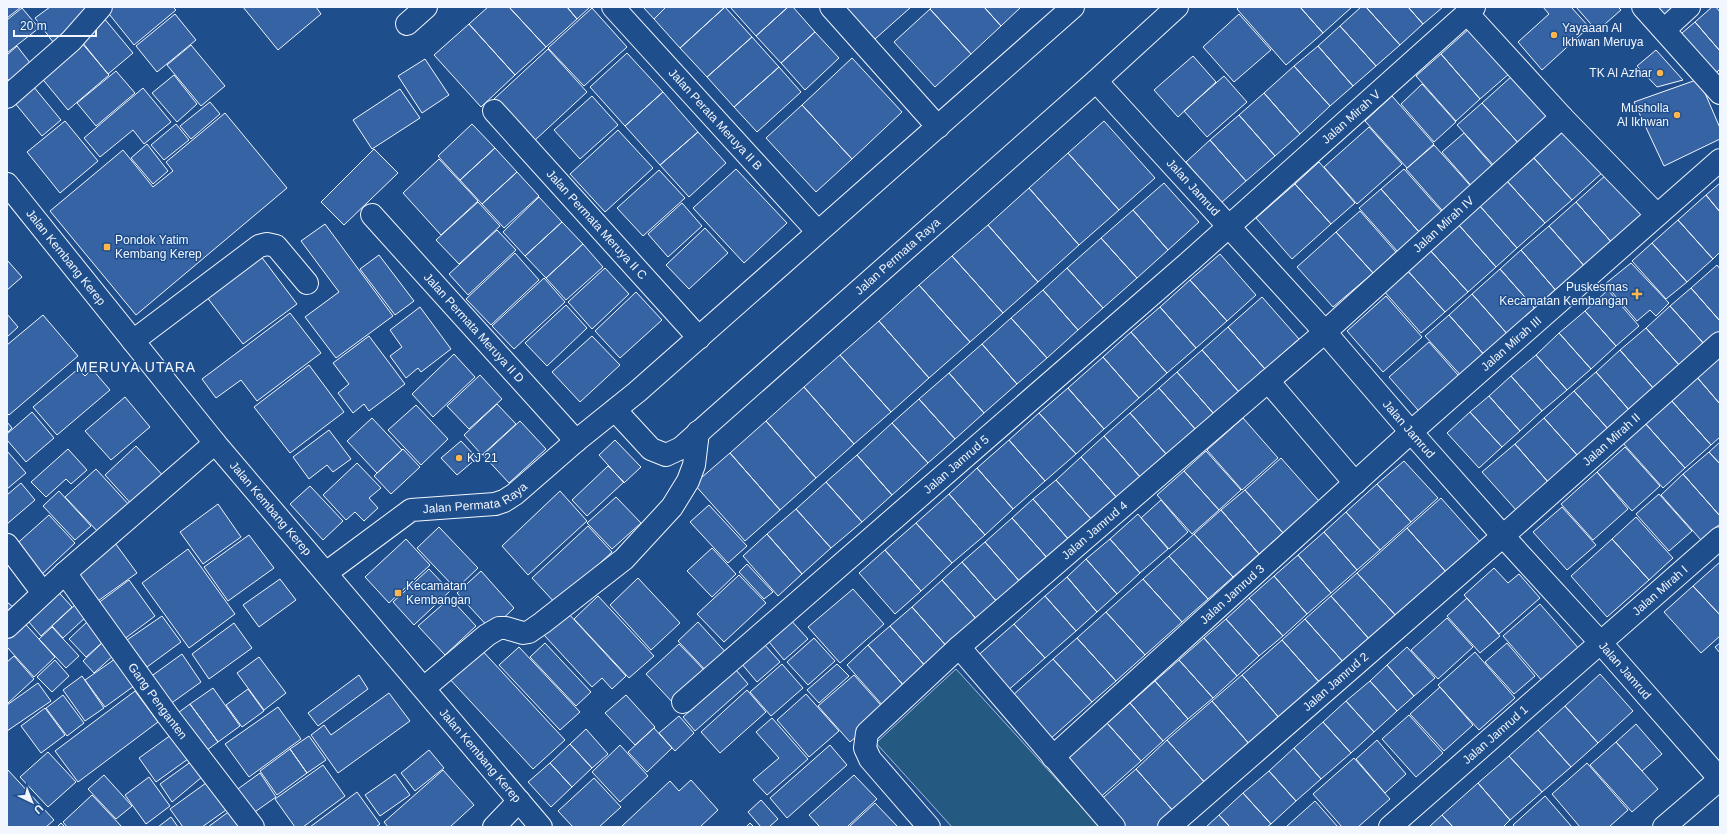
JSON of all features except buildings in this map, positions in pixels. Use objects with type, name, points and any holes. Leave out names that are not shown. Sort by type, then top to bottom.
[{"type":"street","points":[[7,97],[71,41],[101,7]]},
{"type":"street","points":[[407,24],[426,7]]},
{"type":"street","name":"Jalan Perata Meruya II B","points":[[613,7],[817,231]]},
{"type":"street","points":[[831,7],[938,127]]},
{"type":"street","name":"Jalan Permata Raya","points":[[326,572],[412,510],[495,504],[504,501],[615,410],[699,338],[817,231],[938,127],[1073,7]]},
{"type":"street","name":"Jalan Permata Raya","points":[[615,410],[651,449],[666,455],[681,448],[1096,81],[1177,7]]},
{"type":"street","points":[[1643,7],[1720,93]]},
{"type":"street","points":[[1664,30],[1689,7]]},
{"type":"street","points":[[1470,10],[1562,117],[1657,214]]},
{"type":"street","name":"Jalan Mirah V","points":[[1228,226],[1470,10]]},
{"type":"street","name":"Jalan Jamrud","points":[[1096,81],[1325,332],[1411,432],[1600,642],[1720,779]]},
{"type":"street","name":"Jalan Permata Meruya II C","points":[[494,112],[699,338]]},
{"type":"street","name":"Jalan Mirah IV","points":[[1325,332],[1562,117]]},
{"type":"street","name":"Jalan Mirah III","points":[[1411,432],[1720,160]]},
{"type":"street","name":"Jalan Kembang Kerep","points":[[7,184],[215,443],[541,827]]},
{"type":"street","name":"Jalan Permata Meruya II D","points":[[372,215],[576,441]]},
{"type":"street","name":"Jalan Jamrud 5","points":[[683,702],[1228,226]]},
{"type":"street","points":[[133,341],[259,246],[267,244],[276,246],[307,284]]},
{"type":"street","name":"Jalan Jamrud 4","points":[[929,827],[870,759],[866,748],[867,733],[959,647],[1325,332]]},
{"type":"street","name":"Jalan Mirah II","points":[[1503,536],[1720,343]]},
{"type":"street","points":[[1268,381],[1355,483]]},
{"type":"street","points":[[424,688],[487,635],[499,628],[506,628],[523,633],[528,632],[542,623],[624,559],[672,506],[688,481],[694,466],[698,432]]},
{"type":"street","name":"Jalan Jamrud 3","points":[[1053,757],[1411,432]]},
{"type":"street","points":[[7,627],[65,573],[215,443]]},
{"type":"street","name":"Jalan Jamrud 2","points":[[1169,827],[1503,536]]},
{"type":"street","name":"Jalan Mirah I","points":[[1600,642],[1720,538]]},
{"type":"street","points":[[7,545],[43,593]]},
{"type":"street","name":"Gang Penganten","points":[[65,573],[168,716],[253,827]]},
{"type":"street","name":"Jalan Jamrud 1","points":[[1390,827],[1600,642]]},
{"type":"street","points":[[959,647],[1114,827]]},
{"type":"street","points":[[1664,827],[1720,779]]},
{"type":"street","points":[[494,827],[519,801]]},
{"type":"shaded area","points":[[956,669],[1100,827],[952,827],[876,743]]},
{"type":"place","name":"Yayaaan Al Ikhwan Meruya","points":[[1554,35]]},
{"type":"place","name":"TK Al Azhar","points":[[1660,73]]},
{"type":"place","name":"Musholla Al Ikhwan","points":[[1677,115]]},
{"type":"place","name":"Pondok Yatim Kembang Kerep","points":[[107,247]]},
{"type":"place","name":"Puskesmas Kecamatan Kembangan","points":[[1637,294]]},
{"type":"place","name":"KJ 21","points":[[459,458]]},
{"type":"place","name":"Kecamatan Kembangan","points":[[398,593]]},
{"type":"district","name":"MERUYA UTARA","points":[[136,367]]}]
